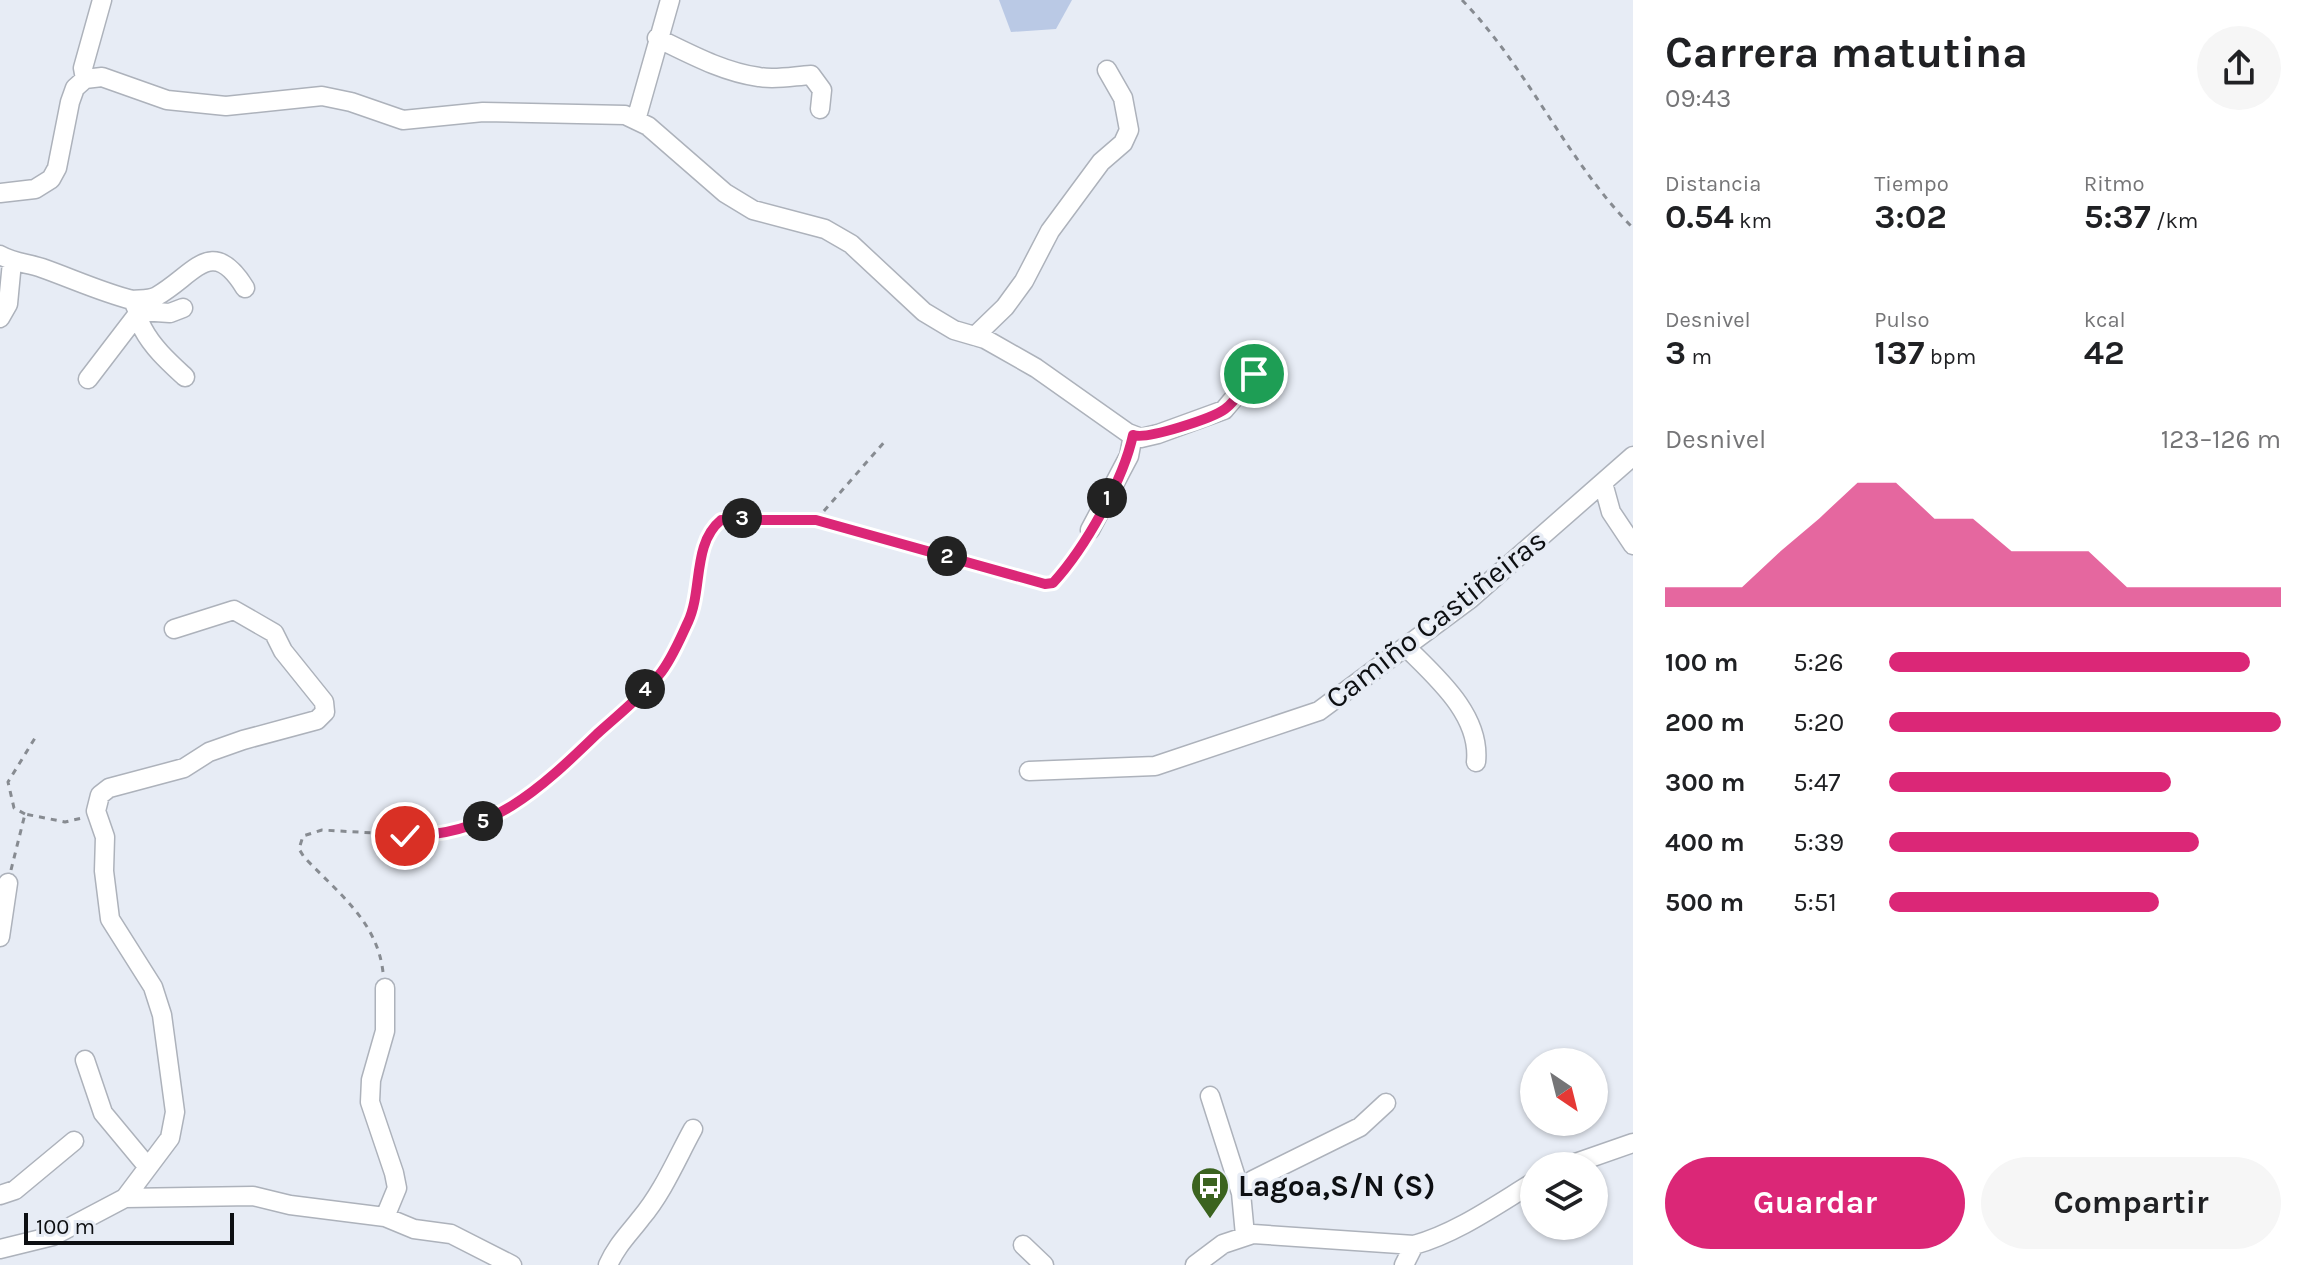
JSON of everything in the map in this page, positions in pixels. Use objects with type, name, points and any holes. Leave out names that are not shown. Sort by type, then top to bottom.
[{"type":"street","points":[[85,79],[83,68],[102,0]]},
{"type":"street","points":[[636,120],[670,0]]},
{"type":"street","points":[[657,38],[701,60],[744,74],[763,78],[811,75],[822,90],[820,109]]},
{"type":"street","points":[[975,336],[1005,307],[1024,281],[1050,231],[1101,162],[1123,143],[1129,130],[1123,98],[1107,70]]},
{"type":"street","points":[[0,193],[35,189],[51,179],[57,168],[70,102],[75,88],[85,79],[102,77],[167,100],[226,106],[322,96],[351,102],[403,120],[483,112],[625,115],[648,126],[725,193],[753,210],[825,229],[851,244],[924,312],[954,330],[975,336],[1036,368],[1133,435],[1141,438],[1158,434],[1224,410],[1254,374]]},
{"type":"street","points":[[0,318],[8,304],[6,259],[39,267],[136,306],[170,313],[183,308]]},
{"type":"street","points":[[88,379],[136,306],[154,298],[194,268],[211,260],[223,261],[245,288]]},
{"type":"street","points":[[136,306],[141,327],[162,356],[185,377]]},
{"type":"street","points":[[1090,530],[1129,456],[1133,435]]},
{"type":"street","name":"Camiño Castiñeiras","points":[[1029,771],[1155,766],[1319,711],[1470,599],[1633,456]]},
{"type":"street","points":[[1603,483],[1611,512],[1633,545]]},
{"type":"street","points":[[125,1198],[170,1138],[175,1112],[162,1015],[153,987],[110,919],[104,871],[105,837],[97,816],[100,795],[109,788],[184,768],[209,752],[317,720],[325,712],[324,702],[283,651],[274,633],[257,621],[234,610],[174,629]]},
{"type":"street","points":[[1406,647],[1445,686],[1460,706],[1477,747],[1476,762]]},
{"type":"street","points":[[0,937],[8,883]]},
{"type":"street","points":[[385,988],[385,1031],[371,1080],[370,1102],[397,1188],[385,1217]]},
{"type":"street","points":[[85,1060],[103,1113],[147,1166]]},
{"type":"street","points":[[1210,1096],[1241,1193],[1245,1235]]},
{"type":"street","points":[[1241,1193],[1253,1180],[1360,1127],[1386,1103]]},
{"type":"street","points":[[608,1265],[617,1244],[642,1218],[668,1177],[693,1129]]},
{"type":"street","points":[[0,1195],[15,1190],[74,1141]]},
{"type":"street","points":[[1607,1152],[1633,1143]]},
{"type":"street","points":[[1195,1265],[1223,1244],[1245,1235],[1414,1245],[1429,1241],[1474,1218],[1520,1190]]},
{"type":"street","points":[[0,1249],[53,1236],[125,1198],[253,1196],[290,1205],[385,1217],[414,1229],[451,1234],[512,1265]]},
{"type":"street","points":[[1023,1245],[1044,1265]]},
{"type":"street","points":[[1404,1265],[1414,1245]]},
{"type":"path","points":[[1462,0],[1549,114],[1606,201],[1633,228]]},
{"type":"path","points":[[816,520],[887,439]]},
{"type":"path","points":[[385,988],[380,949],[368,925],[304,857],[299,849],[303,836],[322,830],[427,836],[475,825],[523,801],[560,772],[660,674],[690,618],[701,554],[715,525],[729,518],[816,520],[1045,584],[1053,583],[1059,577],[1090,530]]},
{"type":"path","points":[[35,738],[8,782],[14,808],[25,814],[65,822],[97,816]]},
{"type":"path","points":[[8,883],[25,814]]},
{"type":"shaded area","points":[[999,0],[1072,0],[1056,29],[1011,32]]},
{"type":"place","name":"Lagoa,S/N (S)","points":[[1210,1220]]},
{"type":"route","points":[[405,836],[427,836],[475,825],[523,801],[560,772],[660,674],[690,618],[701,554],[715,525],[721,520],[816,520],[988,569],[1045,584],[1053,583],[1090,530],[1129,456],[1133,435],[1141,438],[1158,434],[1224,410],[1254,374]]}]
